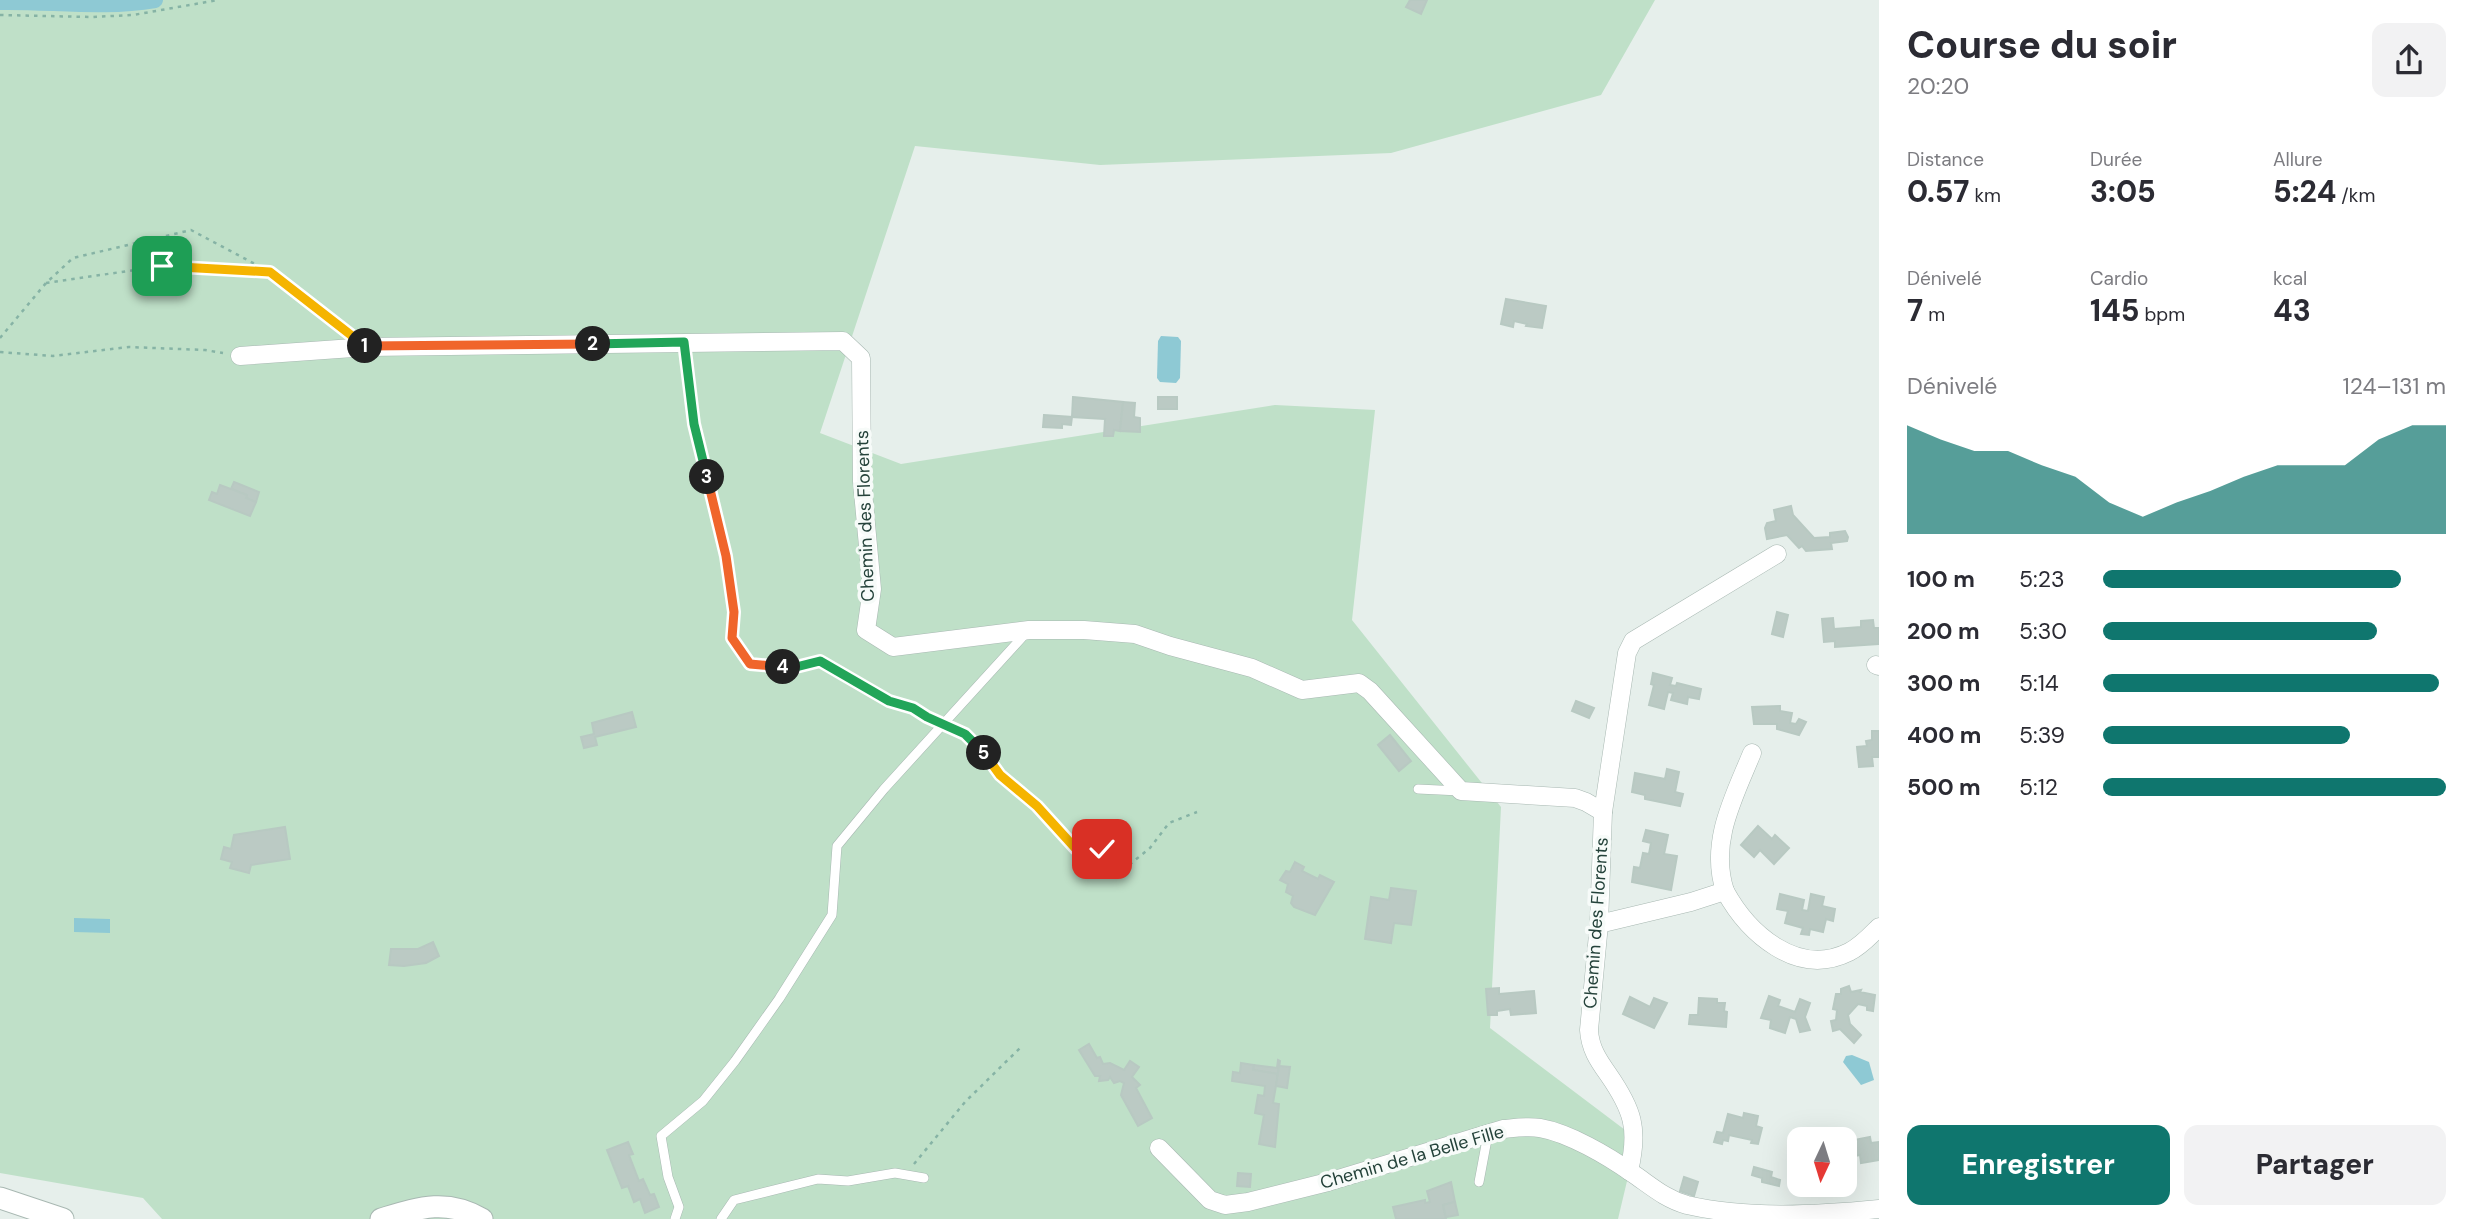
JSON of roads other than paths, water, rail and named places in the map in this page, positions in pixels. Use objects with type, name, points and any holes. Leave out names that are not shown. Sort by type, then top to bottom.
[{"type":"street","name":"Chemin des Florents","points":[[240,356],[367,347],[843,341],[860,358],[862,481],[872,589],[866,630],[893,647],[1029,630],[1084,630],[1135,634],[1252,668],[1301,690],[1359,683],[1370,691],[1461,791],[1575,798],[1603,813],[1599,924],[1589,1030],[1594,1054],[1623,1097],[1634,1126],[1635,1145],[1629,1171]]},
{"type":"street","points":[[1603,813],[1627,653],[1633,641],[1777,554]]},
{"type":"street","points":[[1752,753],[1726,819],[1720,842],[1720,876],[1737,913],[1771,944],[1806,958],[1819,959],[1848,952],[1879,927]]},
{"type":"street","points":[[1599,924],[1725,891]]},
{"type":"street","name":"Chemin de la Belle Fille","points":[[1159,1149],[1210,1200],[1217,1204],[1235,1204],[1328,1182],[1488,1133],[1522,1127],[1541,1128],[1576,1141],[1629,1171],[1671,1200],[1688,1206],[1758,1216],[1879,1209]]},
{"type":"street","points":[[0,1198],[56,1219]]},
{"type":"street","points":[[381,1219],[417,1208],[444,1205],[470,1212],[482,1219]]},
{"type":"lane","points":[[675,1219],[679,1207],[668,1177],[661,1136],[703,1101],[736,1061],[832,915],[837,846],[1029,630]]},
{"type":"lane","points":[[1418,789],[1461,791]]},
{"type":"lane","points":[[1479,1182],[1488,1133]]},
{"type":"lane","points":[[721,1219],[734,1200],[818,1179],[848,1181],[894,1173],[924,1178]]},
{"type":"water","points":[[1161,336],[1178,337],[1181,341],[1180,378],[1176,383],[1160,382],[1157,378],[1158,341]]},
{"type":"water","points":[[74,918],[110,919],[110,933],[74,932]]},
{"type":"water","points":[[1852,1055],[1869,1062],[1874,1080],[1861,1085],[1843,1062],[1846,1056]]},
{"type":"waterway","points":[[0,2],[97,4],[155,0]]}]
